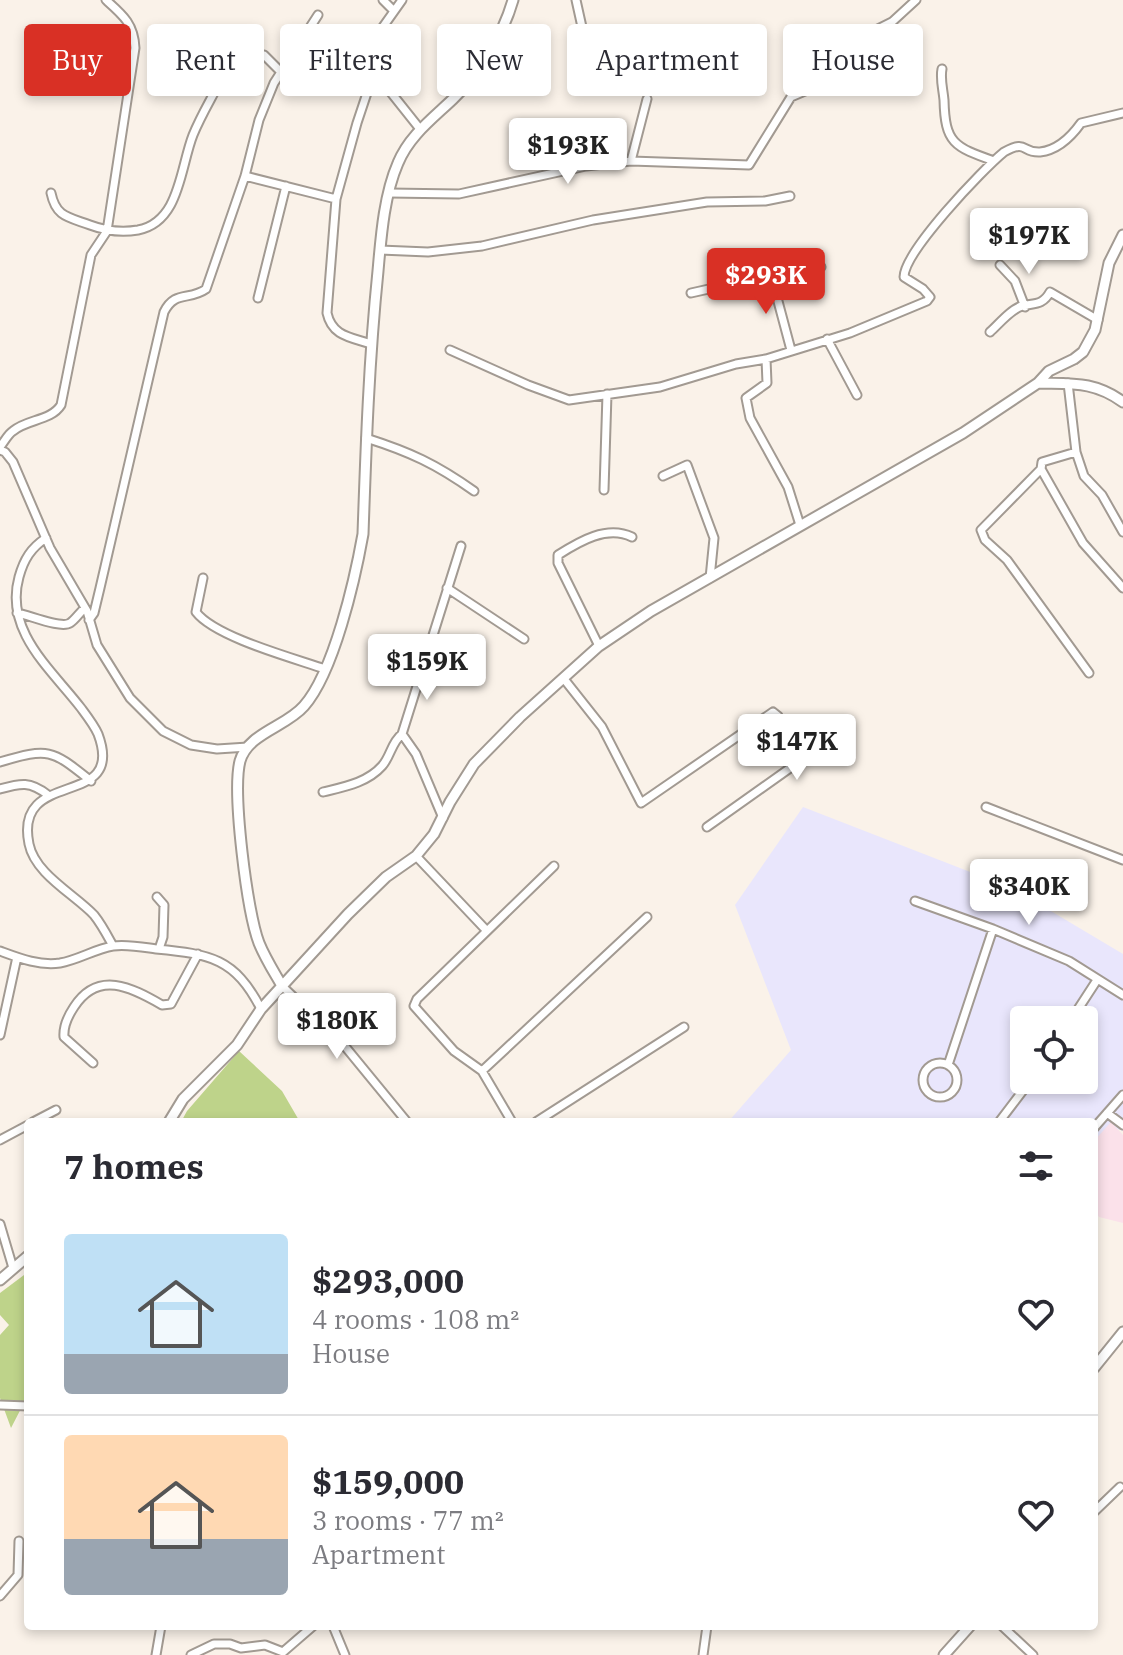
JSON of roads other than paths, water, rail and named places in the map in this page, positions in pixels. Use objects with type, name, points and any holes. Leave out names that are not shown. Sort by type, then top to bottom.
[{"type":"street","points":[[106,0],[128,20],[134,33],[135,48],[107,231],[96,245],[88,265],[61,405],[50,415],[12,431],[0,448],[13,462],[46,538],[85,608],[97,645],[124,688],[163,731],[191,745],[217,749],[248,747]]},
{"type":"street","points":[[383,0],[394,11]]},
{"type":"street","points":[[385,24],[402,0]]},
{"type":"street","points":[[404,1118],[357,1059],[282,986],[258,940],[245,874],[240,760],[259,736],[304,707],[335,643],[359,560],[363,534],[371,344],[380,250],[389,193],[399,160],[420,129],[465,85],[497,38],[513,0]]},
{"type":"street","points":[[576,0],[581,24]]},
{"type":"street","points":[[389,193],[459,194],[586,166],[631,161],[749,165],[791,97],[826,82],[854,41],[892,22],[916,0]]},
{"type":"street","points":[[312,24],[318,15]]},
{"type":"street","points":[[51,193],[54,207],[61,214],[107,231],[145,229],[156,224],[168,211],[193,135],[225,70],[236,59],[251,54],[264,55],[280,71]]},
{"type":"street","points":[[942,69],[943,117],[947,132],[967,151],[994,161]]},
{"type":"street","points":[[89,620],[94,613],[164,312],[170,301],[197,295],[206,289],[245,176],[259,120],[280,74]]},
{"type":"street","points":[[366,96],[336,199],[327,313],[337,333],[371,344]]},
{"type":"street","points":[[394,96],[420,129]]},
{"type":"street","points":[[631,161],[647,99]]},
{"type":"street","points":[[450,350],[569,400],[660,387],[827,339],[927,301],[930,297],[923,289],[904,277],[904,268],[915,249],[994,161],[1017,145],[1042,152],[1069,140],[1081,123],[1123,113]]},
{"type":"street","points":[[245,176],[336,199]]},
{"type":"street","points":[[258,298],[286,186]]},
{"type":"street","points":[[380,250],[428,252],[482,246],[593,220],[707,202],[765,201],[790,196]]},
{"type":"street","points":[[171,1118],[183,1099],[237,1045],[261,1009],[282,986],[386,877],[416,856],[434,834],[474,764],[520,717],[599,646],[651,611],[963,433],[1038,383],[1049,371],[1083,352],[1098,320],[1109,263],[1123,235]]},
{"type":"street","points":[[1000,265],[1015,281],[1025,307]]},
{"type":"street","points":[[691,293],[821,267]]},
{"type":"street","points":[[771,275],[791,350]]},
{"type":"street","points":[[990,332],[1020,306],[1046,300],[1050,292],[1098,320]]},
{"type":"street","points":[[827,339],[857,395]]},
{"type":"street","points":[[766,359],[767,383],[746,398],[750,418],[788,487],[800,525]]},
{"type":"street","points":[[1038,383],[1101,388],[1123,402]]},
{"type":"street","points":[[1068,383],[1076,452],[1084,476],[1102,495],[1123,532]]},
{"type":"street","points":[[604,490],[607,394]]},
{"type":"street","points":[[366,438],[399,448],[439,466],[474,491]]},
{"type":"street","points":[[1076,452],[1042,462],[1041,469],[981,530],[985,540],[1007,560],[1089,673]]},
{"type":"street","points":[[663,476],[687,465],[714,538],[710,578]]},
{"type":"street","points":[[1041,469],[1083,543],[1123,588]]},
{"type":"street","points":[[599,646],[558,563],[558,555],[593,537],[621,532],[632,537]]},
{"type":"street","points":[[46,538],[32,547],[22,568],[14,604],[25,635],[41,660],[98,734],[102,761],[99,772],[91,781],[48,795],[34,806],[28,822],[28,841],[32,855],[93,914],[113,946]]},
{"type":"street","points":[[323,792],[355,784],[383,766],[392,745],[402,734],[461,546]]},
{"type":"street","points":[[203,578],[196,612],[201,619],[238,639],[325,669]]},
{"type":"street","points":[[447,588],[524,639]]},
{"type":"street","points":[[17,613],[33,615],[61,626],[70,624],[85,608]]},
{"type":"street","points":[[564,679],[583,699],[602,727],[641,803],[773,712],[778,716],[800,761],[707,827]]},
{"type":"street","points":[[402,734],[416,754],[443,818]]},
{"type":"street","points":[[0,762],[41,752],[58,755],[91,781]]},
{"type":"street","points":[[0,789],[17,784],[35,784],[48,795]]},
{"type":"street","points":[[986,807],[1123,860]]},
{"type":"street","points":[[416,856],[487,931]]},
{"type":"street","points":[[510,1118],[482,1071],[454,1051],[414,1006],[417,999],[554,866]]},
{"type":"street","points":[[157,897],[164,905],[163,937],[159,949]]},
{"type":"street","points":[[915,901],[1069,961],[1123,995]]},
{"type":"street","points":[[482,1071],[647,917]]},
{"type":"street","points":[[948,1065],[932,1065],[924,1073],[923,1084],[929,1093],[945,1096],[954,1089],[956,1078],[948,1065],[993,929]]},
{"type":"street","points":[[0,951],[29,961],[61,963],[113,946],[198,954],[219,961],[235,971],[249,986],[261,1009]]},
{"type":"street","points":[[93,1063],[64,1037],[69,1014],[81,996],[105,986],[121,985],[133,988],[162,1005],[169,1005],[198,954]]},
{"type":"street","points":[[0,1035],[17,957]]},
{"type":"street","points":[[1080,1006],[1097,980]]},
{"type":"street","points":[[542,1118],[684,1027]]},
{"type":"street","points":[[1002,1118],[1020,1094]]},
{"type":"street","points":[[1098,1123],[1123,1095]]},
{"type":"street","points":[[41,1118],[56,1110]]},
{"type":"street","points":[[1107,1113],[1123,1125]]},
{"type":"street","points":[[0,1140],[24,1127]]},
{"type":"street","points":[[0,1224],[13,1268]]},
{"type":"street","points":[[0,1280],[24,1259]]},
{"type":"street","points":[[1098,1363],[1123,1332]]},
{"type":"street","points":[[0,1405],[24,1406]]},
{"type":"street","points":[[1098,1508],[1120,1487]]},
{"type":"street","points":[[0,1596],[18,1575],[19,1541]]},
{"type":"street","points":[[156,1655],[160,1630]]},
{"type":"street","points":[[191,1655],[214,1644],[241,1648],[265,1645],[283,1652],[308,1630]]},
{"type":"street","points":[[335,1630],[345,1655]]},
{"type":"street","points":[[705,1654],[707,1630]]},
{"type":"street","points":[[944,1655],[966,1630]]},
{"type":"street","points":[[1006,1630],[1033,1655]]}]
